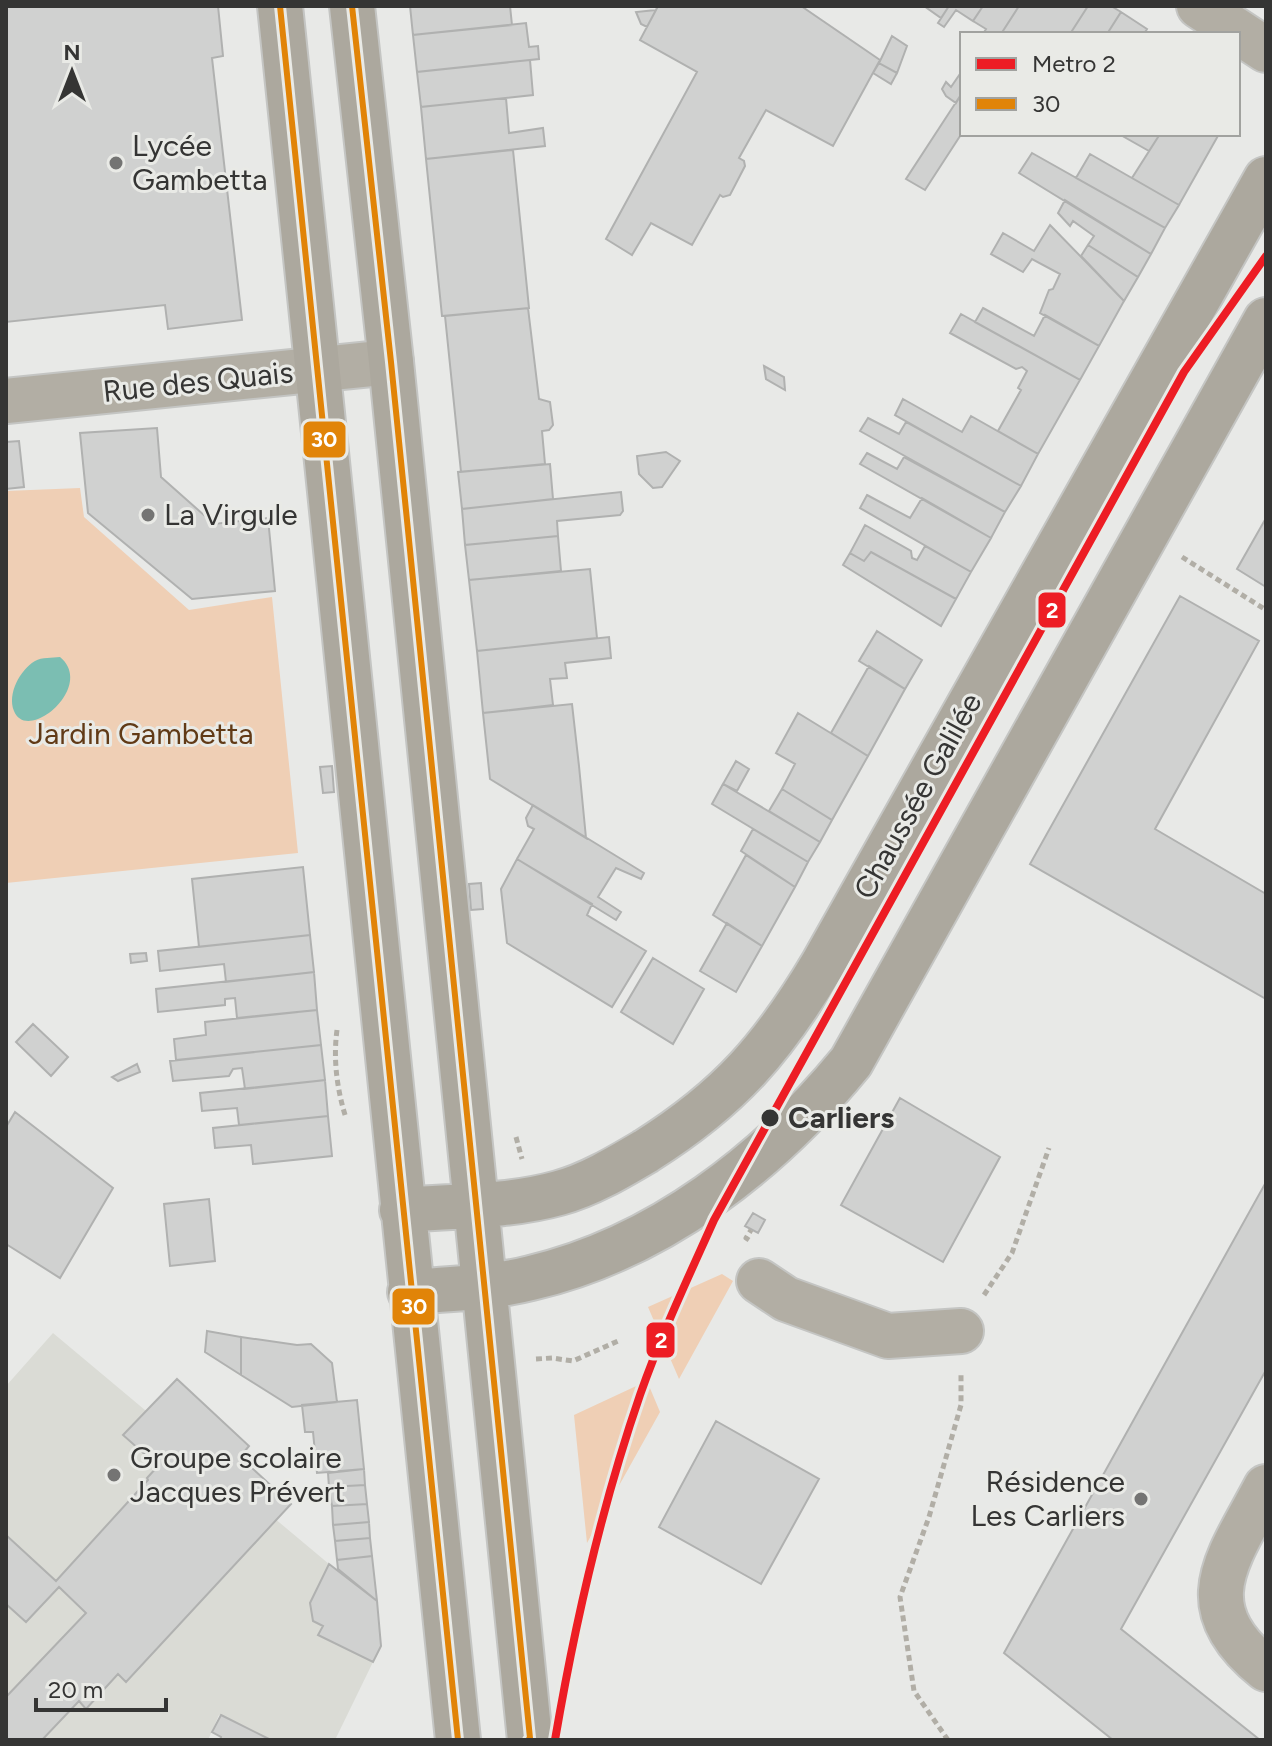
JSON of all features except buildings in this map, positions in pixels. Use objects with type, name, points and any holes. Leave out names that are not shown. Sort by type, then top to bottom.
[{"type":"main road","points":[[280,6],[458,1740]]},
{"type":"main road","points":[[352,6],[391,362],[529,1739]]},
{"type":"main road","name":"Chaussée Galilée","points":[[402,1210],[560,1193],[629,1161],[703,1112],[765,1050],[801,1002],[823,964],[1266,179]]},
{"type":"main road","points":[[410,1292],[528,1279],[607,1252],[669,1221],[749,1166],[820,1100],[851,1062],[1266,320]]},
{"type":"street","points":[[1199,6],[1239,32]]},
{"type":"street","points":[[1240,33],[1266,50]]},
{"type":"street","name":"Rue des Quais","points":[[6,401],[391,362]]},
{"type":"street","points":[[759,1281],[786,1299],[888,1336],[961,1331]]},
{"type":"street","points":[[1266,1487],[1230,1554],[1223,1571],[1221,1592],[1223,1613],[1230,1632],[1243,1650],[1266,1669]]},
{"type":"path","points":[[1146,534],[1266,610]]},
{"type":"path","points":[[948,1740],[914,1691],[900,1597],[929,1517],[961,1405],[961,1331],[1012,1253],[1049,1148]]},
{"type":"path","points":[[552,1358],[573,1361],[618,1341]]},
{"type":"shaded area","points":[[60,657],[69,669],[70,683],[65,696],[44,716],[32,721],[21,719],[12,704],[20,676],[35,661]]},
{"type":"shaded area","name":"Groupe scolaire Jacques Prévert","points":[[53,1333],[329,1564],[310,1603],[313,1621],[323,1626],[319,1635],[373,1662],[335,1740],[270,1740],[219,1715],[208,1740],[6,1740],[6,1386]]},
{"type":"green space","name":"Jardin Gambetta","points":[[80,488],[84,517],[189,610],[272,597],[298,853],[6,883],[6,491]]},
{"type":"green space","points":[[722,1274],[733,1281],[679,1379],[648,1307]]},
{"type":"green space","points":[[647,1381],[660,1412],[587,1543],[574,1415]]},
{"type":"metro line","name":"2","points":[[555,1740],[590,1566],[626,1437],[657,1350],[714,1220],[1184,372],[1266,256]]},
{"type":"transit line","name":"30","points":[[280,6],[458,1740]]},
{"type":"transit line","name":"30","points":[[352,6],[391,362],[528,1740]]},
{"type":"place","name":"Lycée Gambetta","points":[[116,163]]},
{"type":"place","name":"La Virgule","points":[[148,515]]},
{"type":"place","name":"Carliers","points":[[770,1118]]},
{"type":"place","name":"Groupe scolaire Jacques Prévert","points":[[114,1475]]},
{"type":"place","name":"Résidence Les Carliers","points":[[1141,1499]]}]
